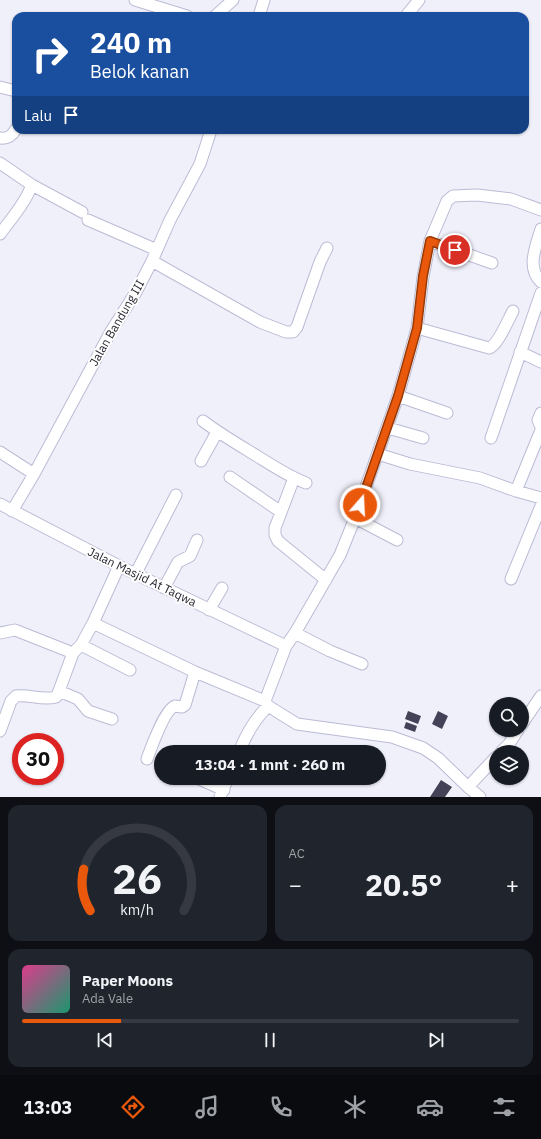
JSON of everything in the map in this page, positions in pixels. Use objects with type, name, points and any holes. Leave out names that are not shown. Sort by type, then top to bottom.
[{"type":"street","points":[[135,0],[174,12]]},
{"type":"street","points":[[220,12],[233,0]]},
{"type":"street","points":[[260,12],[264,0]]},
{"type":"street","points":[[409,12],[419,0]]},
{"type":"street","points":[[0,88],[12,90]]},
{"type":"street","points":[[0,138],[5,139],[13,134]]},
{"type":"street","name":"Jalan Bandung III","points":[[12,511],[34,474],[110,333],[136,292],[152,261],[170,220],[200,164],[210,134]]},
{"type":"street","points":[[0,163],[32,185],[85,216],[156,250]]},
{"type":"street","points":[[0,234],[16,212],[32,185]]},
{"type":"street","points":[[242,745],[249,729],[266,704],[286,646],[340,555],[355,518],[388,428],[398,396],[417,328],[423,276],[430,241],[447,201],[452,196],[477,195],[511,199],[541,210]]},
{"type":"street","points":[[541,229],[533,260],[536,277],[541,282]]},
{"type":"street","points":[[430,241],[492,263]]},
{"type":"street","points":[[152,261],[260,322],[286,332],[293,332],[297,327],[320,262],[327,248]]},
{"type":"street","points":[[491,438],[541,293]]},
{"type":"street","points":[[417,328],[491,348],[496,342],[513,311]]},
{"type":"street","points":[[520,352],[541,362]]},
{"type":"street","points":[[398,396],[447,412]]},
{"type":"street","points":[[516,491],[541,428],[538,421],[541,413]]},
{"type":"street","points":[[203,421],[217,432],[294,478],[306,483]]},
{"type":"street","points":[[388,428],[423,438]]},
{"type":"street","points":[[201,461],[217,432]]},
{"type":"street","points":[[0,452],[34,474]]},
{"type":"street","points":[[378,454],[410,464],[480,478],[541,498]]},
{"type":"street","points":[[230,477],[281,512]]},
{"type":"street","points":[[294,478],[275,528],[275,535],[278,541],[326,580]]},
{"type":"street","points":[[136,573],[176,495]]},
{"type":"street","name":"Jalan Masjid At Taqwa","points":[[0,504],[119,566],[286,646]]},
{"type":"street","points":[[511,579],[541,506]]},
{"type":"street","points":[[355,518],[397,540]]},
{"type":"street","points":[[164,588],[178,562],[190,556],[197,540]]},
{"type":"street","points":[[0,731],[11,701],[16,696],[49,699],[56,697],[77,649],[93,623],[119,566]]},
{"type":"street","points":[[209,610],[222,588]]},
{"type":"street","points":[[93,623],[266,704],[297,724],[392,737],[423,748],[438,758],[480,797]]},
{"type":"street","points":[[0,633],[15,630],[77,649],[130,670]]},
{"type":"street","points":[[295,632],[330,651],[362,664]]},
{"type":"street","points":[[147,759],[171,708],[175,706],[182,707],[185,704],[195,672]]},
{"type":"street","points":[[59,692],[78,699],[88,711],[112,719]]},
{"type":"street","points":[[529,714],[541,696]]},
{"type":"street","points":[[468,787],[489,764]]},
{"type":"street","points":[[209,785],[222,793]]},
{"type":"building","points":[[408,711],[421,716],[418,724],[405,719]]},
{"type":"building","points":[[438,711],[448,716],[442,729],[432,724]]},
{"type":"building","points":[[406,722],[417,726],[415,732],[404,728]]},
{"type":"building","points":[[441,780],[452,787],[445,797],[430,797]]},
{"type":"route","points":[[360,505],[388,428],[417,328],[423,276],[430,241],[455,250]]}]
